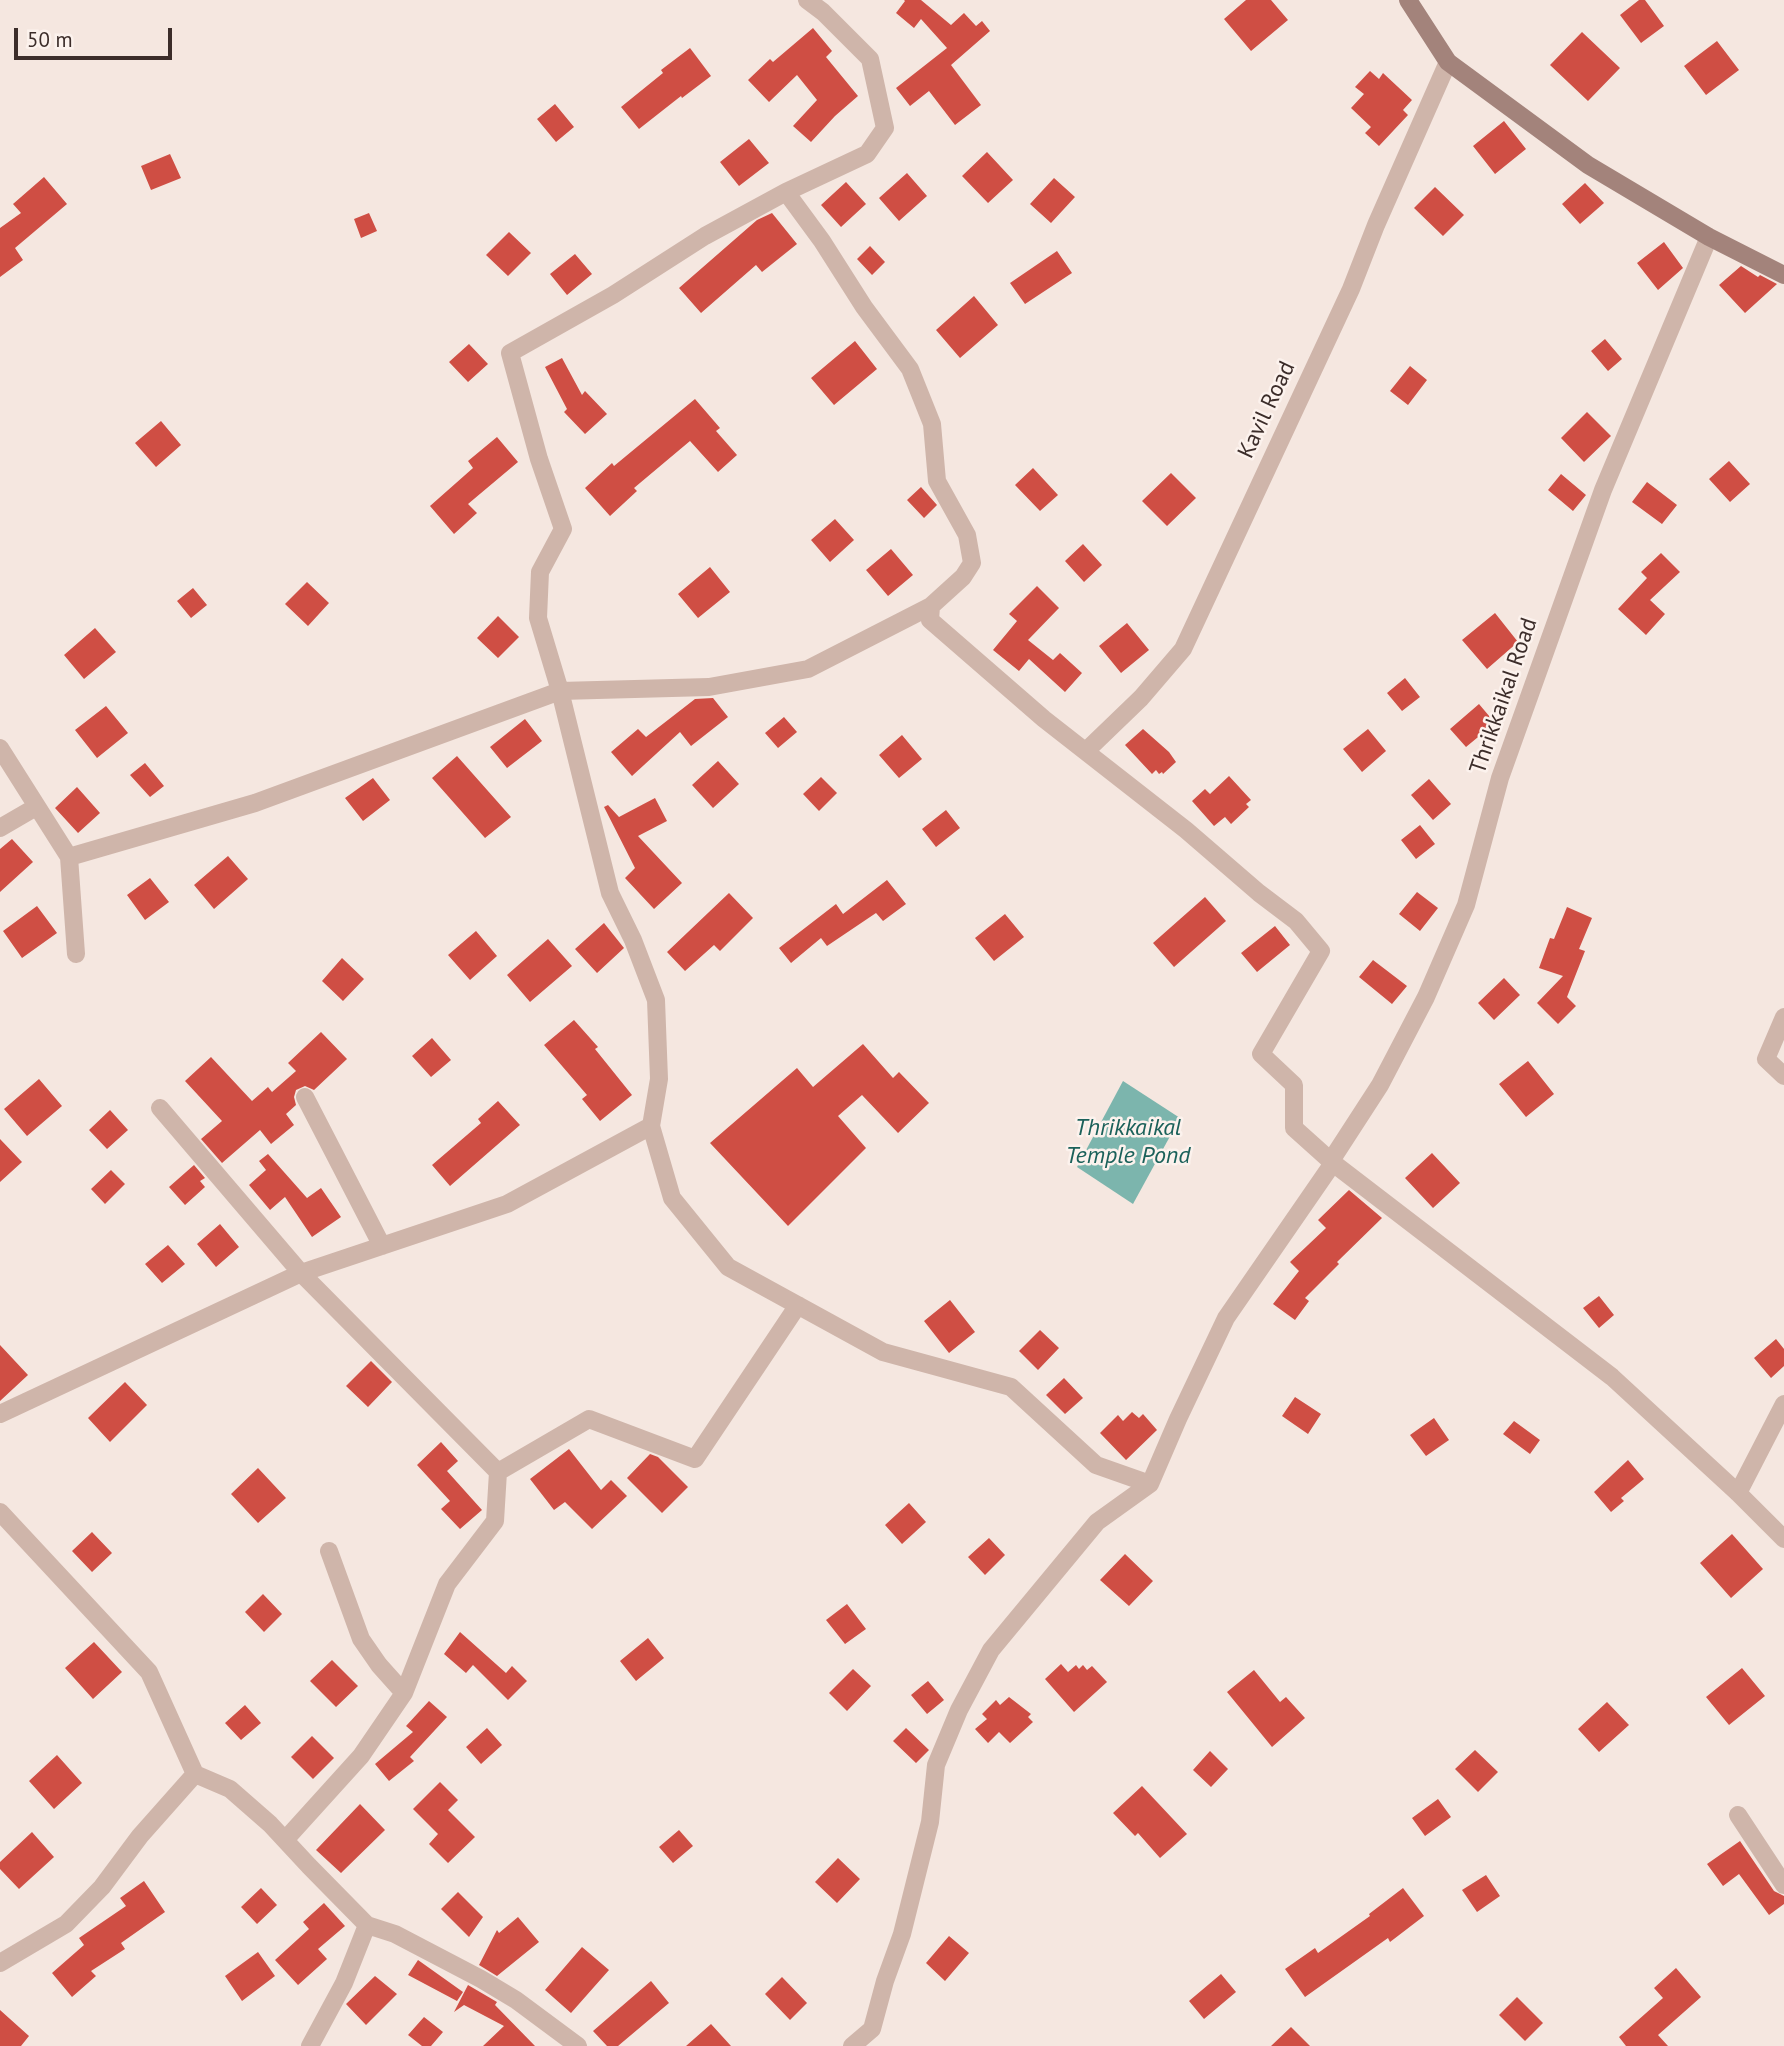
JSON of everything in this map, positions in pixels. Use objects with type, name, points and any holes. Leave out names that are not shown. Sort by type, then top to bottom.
[{"type":"main road","points":[[1408,0],[1448,62],[1588,165],[1709,237],[1784,275]]},
{"type":"street","points":[[807,0],[823,12],[870,59],[885,128],[867,154],[786,192],[705,236],[613,295],[510,353],[539,459],[563,529],[540,572],[538,618],[560,691],[610,893],[633,940],[656,1000],[659,1079],[651,1126],[672,1198],[728,1267],[883,1352],[1011,1387],[1096,1465],[1150,1485]]},
{"type":"street","name":"Kavil Road","points":[[1086,751],[1141,698],[1183,649],[1351,289],[1376,225],[1448,62]]},
{"type":"street","points":[[69,857],[255,803],[560,691],[709,687],[808,669],[930,606],[963,577],[972,563],[967,535],[937,481],[932,424],[910,369],[864,307],[786,192]]},
{"type":"street","name":"Thrikkaikal Road","points":[[1150,1485],[1226,1318],[1333,1163],[1334,1156],[1380,1085],[1426,997],[1466,905],[1500,778],[1594,514],[1709,237]]},
{"type":"street","points":[[930,606],[930,620],[1044,719],[1186,830],[1296,921],[1321,951],[1261,1054],[1294,1086],[1294,1128],[1333,1163],[1612,1377],[1784,1539]]},
{"type":"street","points":[[0,748],[69,857],[76,954]]},
{"type":"street","points":[[0,828],[36,807]]},
{"type":"street","points":[[1784,1017],[1766,1059],[1784,1076]]},
{"type":"street","points":[[305,1097],[382,1246]]},
{"type":"street","points":[[160,1108],[301,1273],[498,1472],[495,1521],[447,1584],[404,1693],[361,1756],[285,1840]]},
{"type":"street","points":[[0,1414],[301,1273],[507,1204],[651,1126]]},
{"type":"street","points":[[498,1472],[589,1419],[695,1459],[797,1305]]},
{"type":"street","points":[[1738,1493],[1784,1404]]},
{"type":"street","points":[[852,2046],[872,2029],[902,1934],[930,1822],[936,1765],[959,1710],[991,1650],[1097,1522],[1150,1485]]},
{"type":"street","points":[[0,1512],[149,1672],[195,1774],[230,1789],[270,1824],[367,1925],[395,1934],[481,1979],[516,2000],[578,2046]]},
{"type":"street","points":[[329,1551],[361,1639],[379,1665],[404,1693]]},
{"type":"street","points":[[0,1963],[66,1924],[102,1887],[140,1836],[195,1774]]},
{"type":"street","points":[[1738,1815],[1784,1885]]},
{"type":"street","points":[[310,2046],[344,1983],[367,1925]]},
{"type":"water","name":"Thrikkaikal Temple Pond","points":[[1123,1081],[1180,1118],[1133,1204],[1077,1167]]},
{"type":"building","points":[[904,0],[921,0],[951,25],[964,13],[976,26],[982,21],[990,31],[951,65],[981,105],[955,125],[929,91],[910,106],[896,88],[947,48],[921,19],[914,28],[896,13]]},
{"type":"building","points":[[1246,0],[1271,0],[1288,20],[1251,51],[1224,19]]},
{"type":"building","points":[[1639,0],[1645,0],[1664,26],[1641,43],[1620,15]]},
{"type":"building","points":[[813,28],[832,51],[826,57],[858,96],[811,142],[793,126],[817,100],[797,75],[769,102],[748,80],[770,59],[773,62]]},
{"type":"building","points":[[1582,32],[1620,68],[1588,101],[1550,65]]},
{"type":"building","points":[[1717,41],[1739,70],[1706,95],[1684,66]]},
{"type":"building","points":[[690,48],[711,76],[639,129],[621,107],[663,73],[661,70]]},
{"type":"building","points":[[1370,71],[1379,79],[1383,73],[1412,100],[1403,110],[1408,115],[1379,146],[1365,133],[1371,127],[1351,108],[1364,94],[1355,87]]},
{"type":"building","points":[[555,104],[574,127],[556,142],[537,119]]},
{"type":"building","points":[[1504,121],[1526,149],[1495,174],[1473,146]]},
{"type":"building","points":[[749,139],[769,163],[739,186],[720,162]]},
{"type":"building","points":[[987,152],[1013,180],[988,203],[962,176]]},
{"type":"building","points":[[170,154],[181,178],[151,190],[141,166]]},
{"type":"building","points":[[907,173],[927,196],[899,221],[879,198]]},
{"type":"building","points":[[44,177],[67,204],[15,248],[23,260],[0,277],[0,228],[21,213],[13,204]]},
{"type":"building","points":[[1054,178],[1075,197],[1051,223],[1030,204]]},
{"type":"building","points":[[846,182],[866,204],[841,227],[821,205]]},
{"type":"building","points":[[1585,183],[1604,203],[1580,224],[1562,204]]},
{"type":"building","points":[[1435,187],[1464,215],[1443,236],[1414,208]]},
{"type":"building","points":[[369,213],[377,231],[361,238],[354,219]]},
{"type":"building","points":[[772,213],[797,244],[762,272],[756,265],[701,313],[679,288],[757,220]]},
{"type":"building","points":[[509,232],[531,253],[508,276],[486,255]]},
{"type":"building","points":[[1664,242],[1683,268],[1658,290],[1637,263]]},
{"type":"building","points":[[870,246],[885,262],[872,275],[857,259]]},
{"type":"building","points":[[1057,251],[1072,273],[1025,304],[1010,283]]},
{"type":"building","points":[[575,254],[592,274],[567,295],[550,274]]},
{"type":"building","points":[[1741,266],[1758,277],[1760,275],[1777,284],[1745,313],[1719,285]]},
{"type":"building","points":[[974,296],[998,325],[960,358],[936,330]]},
{"type":"building","points":[[1605,339],[1622,359],[1608,371],[1591,351]]},
{"type":"building","points":[[855,341],[877,369],[834,405],[811,378]]},
{"type":"building","points":[[469,344],[488,364],[468,382],[449,362]]},
{"type":"building","points":[[562,358],[582,395],[585,391],[607,414],[585,434],[564,412],[567,409],[545,367]]},
{"type":"building","points":[[1410,366],[1427,380],[1408,405],[1390,391]]},
{"type":"building","points":[[695,399],[720,428],[716,431],[737,455],[718,472],[690,441],[634,488],[637,491],[610,516],[585,488],[612,463],[614,466]]},
{"type":"building","points":[[1587,412],[1611,436],[1584,462],[1561,438]]},
{"type":"building","points":[[161,421],[181,445],[156,467],[135,443]]},
{"type":"building","points":[[497,437],[518,462],[468,504],[477,513],[454,534],[430,506],[473,468],[468,461]]},
{"type":"building","points":[[1729,461],[1750,484],[1730,502],[1709,479]]},
{"type":"building","points":[[1033,468],[1058,495],[1040,511],[1015,485]]},
{"type":"building","points":[[1171,473],[1196,498],[1167,526],[1142,501]]},
{"type":"building","points":[[1561,474],[1586,495],[1573,511],[1548,490]]},
{"type":"building","points":[[1647,482],[1677,505],[1662,524],[1632,502]]},
{"type":"building","points":[[921,487],[937,505],[924,518],[907,500]]},
{"type":"building","points":[[835,519],[854,540],[830,562],[811,540]]},
{"type":"building","points":[[1083,544],[1102,565],[1084,582],[1065,561]]},
{"type":"building","points":[[891,549],[913,575],[888,596],[866,570]]},
{"type":"building","points":[[1661,553],[1680,572],[1650,600],[1665,614],[1646,635],[1618,609],[1647,578],[1641,572]]},
{"type":"building","points":[[710,567],[730,592],[698,618],[678,594]]},
{"type":"building","points":[[307,582],[329,603],[308,626],[285,604]]},
{"type":"building","points":[[1037,586],[1059,608],[1028,640],[1053,660],[1060,653],[1082,673],[1065,692],[1029,659],[1019,671],[993,650],[1017,621],[1009,614]]},
{"type":"building","points":[[193,588],[207,605],[191,618],[177,601]]},
{"type":"building","points":[[1495,613],[1518,642],[1487,669],[1462,640]]},
{"type":"building","points":[[498,616],[519,637],[498,658],[477,638]]},
{"type":"building","points":[[1127,623],[1149,650],[1121,673],[1099,646]]},
{"type":"building","points":[[95,628],[116,652],[84,679],[64,655]]},
{"type":"building","points":[[1405,678],[1420,697],[1402,711],[1387,693]]},
{"type":"building","points":[[713,698],[728,717],[691,746],[680,732],[632,776],[611,752],[638,729],[646,737],[695,699]]},
{"type":"building","points":[[1479,704],[1495,723],[1466,747],[1450,729]]},
{"type":"building","points":[[106,706],[128,733],[97,758],[75,730]]},
{"type":"building","points":[[784,717],[797,732],[778,748],[765,733]]},
{"type":"building","points":[[525,719],[542,741],[507,768],[490,747]]},
{"type":"building","points":[[1143,729],[1169,752],[1176,762],[1163,774],[1156,770],[1152,774],[1125,745]]},
{"type":"building","points":[[1368,729],[1386,751],[1362,772],[1343,749]]},
{"type":"building","points":[[902,735],[922,759],[899,778],[879,755]]},
{"type":"building","points":[[457,756],[511,817],[485,838],[432,778]]},
{"type":"building","points":[[718,761],[739,784],[713,808],[692,785]]},
{"type":"building","points":[[145,763],[164,786],[150,797],[130,775]]},
{"type":"building","points":[[1229,776],[1251,800],[1246,804],[1249,807],[1231,824],[1225,817],[1214,826],[1192,801],[1205,789],[1210,794]]},
{"type":"building","points":[[821,777],[837,793],[819,811],[803,794]]},
{"type":"building","points":[[373,778],[390,800],[363,821],[345,798]]},
{"type":"building","points":[[1429,779],[1451,804],[1433,820],[1411,795]]},
{"type":"building","points":[[77,787],[100,813],[78,833],[55,808]]},
{"type":"building","points":[[655,798],[667,821],[638,836],[682,883],[654,909],[625,878],[635,868],[604,807],[608,805],[619,817]]},
{"type":"building","points":[[946,810],[960,828],[936,847],[922,829]]},
{"type":"building","points":[[1420,825],[1435,844],[1416,859],[1401,840]]},
{"type":"building","points":[[12,839],[33,862],[0,892],[0,849]]},
{"type":"building","points":[[228,856],[248,879],[214,909],[194,885]]},
{"type":"building","points":[[150,878],[169,902],[145,920],[127,895]]},
{"type":"building","points":[[887,880],[906,904],[883,921],[876,913],[827,946],[821,938],[791,963],[779,948],[836,904],[843,914]]},
{"type":"building","points":[[1417,892],[1438,908],[1420,931],[1399,914]]},
{"type":"building","points":[[729,893],[753,918],[720,951],[714,945],[685,971],[667,952]]},
{"type":"building","points":[[1205,897],[1226,921],[1174,967],[1153,943]]},
{"type":"building","points":[[37,906],[57,933],[22,958],[3,931]]},
{"type":"building","points":[[1567,907],[1592,918],[1579,949],[1585,951],[1567,997],[1576,1006],[1558,1024],[1537,1003],[1563,976],[1539,968],[1550,938],[1554,939]]},
{"type":"building","points":[[1005,914],[1024,937],[994,961],[975,938]]},
{"type":"building","points":[[604,923],[624,948],[597,973],[575,949]]},
{"type":"building","points":[[1275,926],[1290,945],[1257,972],[1241,953]]},
{"type":"building","points":[[476,931],[497,956],[470,980],[448,955]]},
{"type":"building","points":[[548,939],[572,966],[530,1002],[507,975]]},
{"type":"building","points":[[342,958],[364,979],[343,1001],[322,981]]},
{"type":"building","points":[[1373,960],[1407,986],[1392,1004],[1359,977]]},
{"type":"building","points":[[1504,978],[1520,995],[1494,1020],[1478,1003]]},
{"type":"building","points":[[574,1020],[598,1047],[595,1049],[632,1095],[600,1121],[582,1099],[587,1095],[544,1045]]},
{"type":"building","points":[[321,1032],[347,1059],[314,1090],[305,1086],[296,1090],[296,1105],[286,1114],[294,1125],[271,1144],[260,1130],[222,1163],[201,1139],[222,1121],[185,1081],[211,1057],[252,1101],[268,1087],[272,1092],[296,1071],[288,1063]]},
{"type":"building","points":[[432,1038],[451,1060],[431,1077],[412,1056]]},
{"type":"building","points":[[863,1044],[893,1078],[899,1072],[929,1103],[898,1133],[862,1095],[838,1116],[866,1148],[788,1226],[710,1143],[797,1068],[813,1087]]},
{"type":"building","points":[[1528,1061],[1554,1094],[1526,1117],[1499,1084]]},
{"type":"building","points":[[39,1079],[62,1106],[27,1136],[4,1109]]},
{"type":"building","points":[[498,1101],[520,1125],[450,1186],[432,1165],[481,1123],[478,1119]]},
{"type":"building","points":[[110,1110],[128,1130],[107,1149],[89,1130]]},
{"type":"building","points":[[0,1139],[22,1162],[0,1182]]},
{"type":"building","points":[[1432,1153],[1460,1183],[1433,1208],[1405,1178]]},
{"type":"building","points":[[268,1154],[307,1198],[321,1188],[341,1217],[312,1237],[285,1197],[270,1210],[249,1185],[266,1170],[259,1161]]},
{"type":"building","points":[[194,1165],[205,1178],[200,1181],[205,1187],[185,1205],[169,1187]]},
{"type":"building","points":[[111,1170],[125,1184],[105,1204],[91,1189]]},
{"type":"building","points":[[1349,1190],[1382,1218],[1305,1298],[1309,1301],[1295,1320],[1273,1304],[1299,1271],[1290,1262],[1326,1228],[1318,1220]]},
{"type":"building","points":[[220,1224],[239,1247],[216,1267],[197,1244]]},
{"type":"building","points":[[168,1245],[185,1264],[162,1283],[145,1264]]},
{"type":"building","points":[[1599,1296],[1614,1315],[1599,1328],[1583,1308]]},
{"type":"building","points":[[950,1300],[975,1332],[949,1353],[924,1321]]},
{"type":"building","points":[[1040,1330],[1059,1348],[1038,1370],[1019,1351]]},
{"type":"building","points":[[1776,1339],[1784,1349],[1784,1366],[1771,1378],[1754,1358]]},
{"type":"building","points":[[0,1345],[28,1375],[0,1401]]},
{"type":"building","points":[[371,1361],[392,1382],[368,1407],[346,1386]]},
{"type":"building","points":[[1064,1378],[1083,1398],[1065,1414],[1046,1395]]},
{"type":"building","points":[[125,1382],[147,1405],[110,1442],[88,1418]]},
{"type":"building","points":[[1295,1397],[1321,1414],[1308,1434],[1282,1416]]},
{"type":"building","points":[[1132,1412],[1139,1418],[1143,1414],[1157,1430],[1126,1460],[1100,1433],[1118,1415],[1123,1421]]},
{"type":"building","points":[[1434,1418],[1449,1440],[1426,1456],[1410,1435]]},
{"type":"building","points":[[1514,1421],[1540,1440],[1530,1454],[1503,1434]]},
{"type":"building","points":[[441,1442],[458,1461],[447,1471],[482,1510],[460,1529],[441,1509],[450,1501],[417,1465]]},
{"type":"building","points":[[569,1449],[601,1490],[611,1480],[627,1496],[592,1529],[565,1502],[554,1510],[530,1479]]},
{"type":"building","points":[[650,1454],[658,1457],[688,1487],[662,1513],[627,1478]]},
{"type":"building","points":[[1628,1460],[1644,1479],[1621,1498],[1624,1501],[1611,1512],[1594,1492]]},
{"type":"building","points":[[258,1468],[286,1498],[258,1523],[231,1494]]},
{"type":"building","points":[[909,1503],[926,1522],[902,1544],[885,1525]]},
{"type":"building","points":[[92,1532],[112,1553],[92,1572],[72,1551]]},
{"type":"building","points":[[1732,1534],[1763,1569],[1731,1598],[1700,1563]]},
{"type":"building","points":[[989,1538],[1005,1555],[985,1575],[968,1557]]},
{"type":"building","points":[[1125,1554],[1153,1581],[1129,1606],[1100,1580]]},
{"type":"building","points":[[263,1594],[282,1614],[264,1632],[245,1612]]},
{"type":"building","points":[[847,1604],[866,1629],[845,1644],[826,1620]]},
{"type":"building","points":[[460,1632],[506,1673],[512,1666],[527,1681],[508,1700],[473,1665],[466,1673],[444,1654]]},
{"type":"building","points":[[648,1638],[664,1658],[636,1681],[620,1661]]},
{"type":"building","points":[[94,1642],[122,1672],[93,1699],[65,1668]]},
{"type":"building","points":[[332,1660],[358,1686],[336,1707],[310,1681]]},
{"type":"building","points":[[1061,1664],[1068,1672],[1076,1665],[1079,1669],[1083,1665],[1087,1670],[1092,1666],[1107,1682],[1074,1712],[1045,1679]]},
{"type":"building","points":[[1742,1668],[1765,1696],[1729,1725],[1706,1697]]},
{"type":"building","points":[[853,1669],[871,1686],[847,1711],[829,1693]]},
{"type":"building","points":[[1254,1670],[1280,1702],[1286,1697],[1305,1718],[1272,1747],[1227,1692]]},
{"type":"building","points":[[928,1681],[944,1700],[927,1714],[911,1695]]},
{"type":"building","points":[[1009,1697],[1031,1714],[1028,1717],[1033,1722],[1010,1743],[999,1732],[988,1743],[975,1729],[987,1719],[982,1714],[996,1700],[1000,1705]]},
{"type":"building","points":[[429,1701],[447,1717],[410,1757],[414,1761],[389,1781],[375,1764],[413,1732],[406,1726]]},
{"type":"building","points":[[1607,1702],[1629,1725],[1599,1752],[1578,1729]]},
{"type":"building","points":[[245,1705],[261,1723],[241,1740],[225,1723]]},
{"type":"building","points":[[487,1728],[502,1745],[481,1764],[466,1747]]},
{"type":"building","points":[[906,1728],[929,1750],[916,1763],[893,1741]]},
{"type":"building","points":[[312,1736],[334,1758],[313,1779],[291,1757]]},
{"type":"building","points":[[1475,1750],[1498,1772],[1478,1792],[1455,1769]]},
{"type":"building","points":[[1210,1751],[1228,1769],[1211,1787],[1193,1770]]},
{"type":"building","points":[[57,1755],[82,1783],[54,1809],[29,1781]]},
{"type":"building","points":[[440,1782],[458,1800],[448,1810],[475,1837],[448,1863],[429,1844],[438,1834],[413,1809]]},
{"type":"building","points":[[1142,1786],[1187,1834],[1160,1858],[1138,1833],[1135,1836],[1113,1813]]},
{"type":"building","points":[[1438,1799],[1451,1817],[1425,1836],[1412,1818]]},
{"type":"building","points":[[360,1804],[385,1830],[341,1873],[316,1850]]},
{"type":"building","points":[[679,1830],[693,1846],[673,1863],[659,1847]]},
{"type":"building","points":[[32,1832],[54,1857],[19,1889],[0,1869],[0,1862]]},
{"type":"building","points":[[1740,1841],[1774,1891],[1784,1896],[1784,1904],[1769,1915],[1739,1874],[1723,1886],[1707,1864]]},
{"type":"building","points":[[838,1858],[860,1879],[837,1903],[815,1882]]},
{"type":"building","points":[[1486,1875],[1500,1896],[1477,1912],[1462,1890]]},
{"type":"building","points":[[144,1881],[165,1912],[121,1943],[125,1949],[91,1971],[96,1976],[72,1997],[52,1973],[84,1945],[79,1938],[126,1906],[120,1898]]},
{"type":"building","points":[[261,1888],[277,1905],[257,1924],[241,1907]]},
{"type":"building","points":[[1403,1888],[1424,1916],[1390,1942],[1388,1938],[1305,1997],[1285,1969],[1315,1948],[1318,1953],[1370,1916],[1369,1914]]},
{"type":"building","points":[[458,1892],[483,1917],[469,1937],[441,1909]]},
{"type":"building","points":[[324,1903],[345,1926],[318,1949],[327,1959],[298,1985],[275,1960],[309,1929],[303,1922]]},
{"type":"building","points":[[518,1917],[539,1942],[497,1976],[479,1965],[497,1930],[499,1933]]},
{"type":"building","points":[[949,1936],[969,1953],[945,1981],[926,1963]]},
{"type":"building","points":[[582,1947],[609,1970],[571,2013],[545,1990]]},
{"type":"building","points":[[258,1952],[275,1976],[242,2001],[225,1976]]},
{"type":"building","points":[[418,1960],[463,1992],[457,2001],[408,1975]]},
{"type":"building","points":[[1676,1968],[1701,1997],[1658,2035],[1668,2046],[1626,2046],[1619,2037],[1663,1998],[1654,1988]]},
{"type":"building","points":[[1221,1974],[1236,1992],[1204,2019],[1189,2001]]},
{"type":"building","points":[[375,1976],[397,1994],[366,2025],[346,2004]]},
{"type":"building","points":[[782,1977],[807,2003],[790,2020],[765,1994]]},
{"type":"building","points":[[651,1981],[669,2003],[618,2046],[607,2046],[593,2031]]},
{"type":"building","points":[[468,1985],[497,2002],[495,2005],[535,2046],[483,2046],[504,2026],[464,2005],[454,2012]]},
{"type":"building","points":[[1517,1997],[1543,2023],[1525,2041],[1499,2015]]},
{"type":"building","points":[[0,2010],[29,2036],[21,2046],[0,2046]]},
{"type":"building","points":[[424,2017],[443,2032],[431,2046],[422,2046],[408,2035]]},
{"type":"building","points":[[711,2024],[731,2046],[686,2046]]},
{"type":"building","points":[[1291,2027],[1310,2046],[1271,2046]]}]
